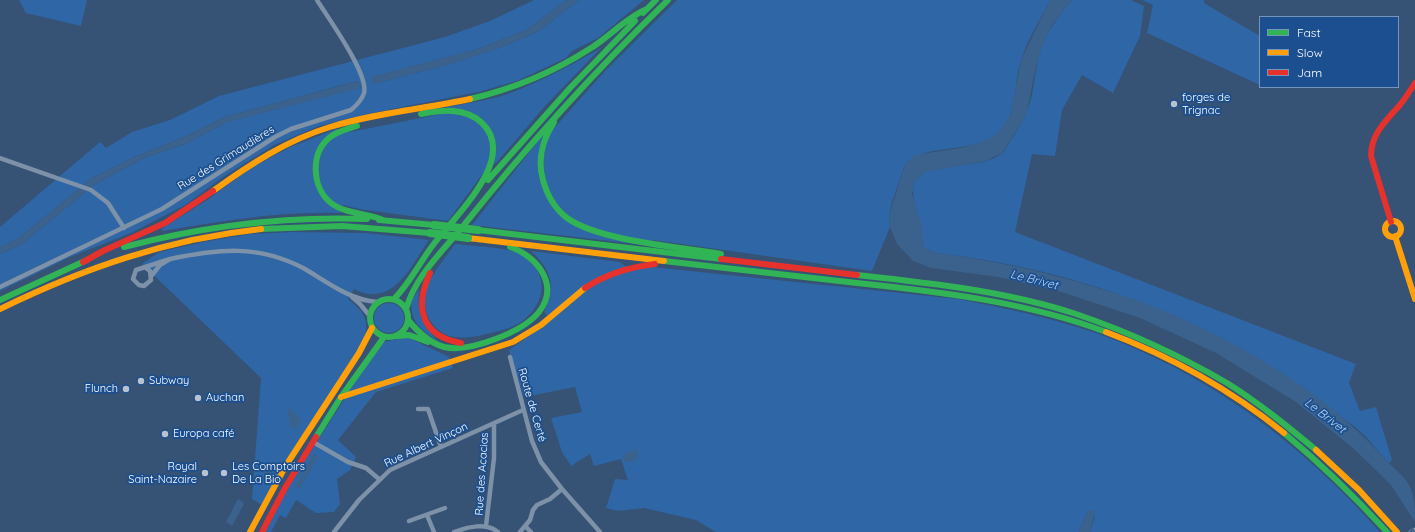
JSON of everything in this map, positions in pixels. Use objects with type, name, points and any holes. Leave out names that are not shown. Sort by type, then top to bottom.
[{"type":"main road","points":[[394,299],[412,279],[502,163],[595,60],[656,0]]},
{"type":"main road","points":[[406,309],[411,292],[497,182],[565,104],[668,0]]},
{"type":"main road","points":[[83,262],[95,253],[132,239],[165,223],[187,210],[256,161],[310,134],[346,123],[491,94],[527,82],[580,55],[613,33],[639,12],[647,9]]},
{"type":"main road","points":[[1415,83],[1403,102],[1376,133],[1371,146],[1371,156],[1390,222],[1387,224],[1386,231],[1391,236],[1395,236],[1415,299]]},
{"type":"main road","points":[[565,104],[563,112],[553,123],[547,136],[542,155],[541,169],[547,193],[553,204],[567,218],[584,228],[606,235],[755,260],[762,264]]},
{"type":"main road","points":[[383,220],[375,216],[341,209],[332,203],[322,193],[315,173],[319,152],[325,142],[338,132],[350,128],[441,111],[464,112],[480,121],[490,134],[493,143],[494,156],[490,168],[474,192],[432,245],[412,279]]},
{"type":"main road","points":[[0,300],[36,282],[83,262],[145,241],[190,231],[233,224],[311,218],[383,220],[432,229],[468,238],[978,298],[1046,313],[1104,331],[1189,370],[1250,407],[1312,455],[1397,532]]},
{"type":"main road","points":[[0,309],[37,290],[93,266],[168,244],[217,234],[267,228],[312,226],[478,230],[943,285],[994,293],[1060,309],[1120,329],[1180,356],[1214,375],[1264,406],[1320,451],[1374,511],[1387,532]]},
{"type":"main road","points":[[408,320],[427,337],[444,347],[456,348],[469,346],[502,335],[527,323],[540,310],[546,295],[545,276],[533,257],[516,248],[488,244],[479,239]]},
{"type":"main road","points":[[448,244],[424,285],[421,302],[423,314],[429,327],[439,336],[454,343],[465,343],[469,346]]},
{"type":"main road","points":[[341,397],[513,342],[546,321],[575,295],[594,281],[632,267],[648,264],[677,266],[684,263]]},
{"type":"main road","points":[[250,532],[285,466],[359,354],[372,328],[369,315],[377,302],[382,299],[394,299],[403,304],[406,309],[408,320],[404,330],[395,336]]},
{"type":"main road","points":[[372,328],[384,336],[404,334],[414,336],[439,348],[456,353],[484,352]]},
{"type":"main road","points":[[262,532],[285,488],[341,397],[384,336]]},
{"type":"street","name":"Rue des Grimaudières","points":[[0,287],[162,209],[256,147],[287,133],[351,110],[360,101],[364,93],[362,75],[317,0]]},
{"type":"street","points":[[0,158],[91,190],[108,202],[124,228]]},
{"type":"street","points":[[170,259],[160,264],[152,275],[150,283],[144,286],[135,282],[133,274],[141,267],[146,268],[170,259],[218,250],[239,250],[265,254],[293,263],[347,294],[360,304],[369,315]]},
{"type":"street","points":[[146,268],[152,275]]},
{"type":"street","points":[[347,294],[368,301],[377,302]]},
{"type":"street","name":"Route de Certé","points":[[510,357],[532,441],[541,462],[562,489],[600,532]]},
{"type":"street","points":[[418,409],[428,409],[441,447]]},
{"type":"street","name":"Rue Albert Vinçon","points":[[334,532],[359,500],[390,470],[523,410]]},
{"type":"street","name":"Rue des Acacias","points":[[486,526],[494,458],[494,424]]},
{"type":"street","points":[[313,442],[348,462],[366,468],[379,479]]},
{"type":"street","points":[[520,532],[537,505],[550,499],[562,489]]},
{"type":"street","points":[[409,521],[445,508]]},
{"type":"street","points":[[427,515],[434,532]]},
{"type":"street","points":[[454,532],[469,527],[486,526],[498,532]]},
{"type":"street","points":[[525,526],[531,532]]},
{"type":"shaded area","points":[[19,0],[87,0],[81,26],[26,13]]},
{"type":"shaded area","points":[[534,0],[567,0],[526,30],[478,49],[372,77],[373,84],[447,65],[502,47],[539,31],[579,0],[644,0],[598,38],[572,51],[566,58],[517,81],[478,92],[362,115],[319,126],[274,145],[223,177],[185,205],[131,233],[70,257],[0,291],[0,254],[22,244],[94,185],[144,158],[185,144],[227,122],[361,87],[357,81],[225,117],[184,137],[132,158],[92,178],[19,238],[0,247],[0,227],[100,142],[106,148],[132,132],[170,120],[219,96],[445,37],[490,21]]},
{"type":"shaded area","points":[[677,0],[1050,0],[1029,39],[1018,73],[1014,101],[1008,120],[1003,128],[996,135],[986,141],[974,145],[923,154],[913,158],[905,165],[892,202],[889,215],[890,227],[872,271],[653,240],[653,246],[472,225],[542,136],[555,127],[605,71]]},
{"type":"shaded area","points":[[1072,0],[1131,0],[1144,6],[1140,36],[1113,93],[1082,75],[1062,110],[1055,156],[1032,154],[1015,232],[1356,364],[1349,383],[1360,411],[1376,407],[1392,460],[1389,463],[1366,437],[1349,422],[1281,373],[1236,346],[1189,323],[1140,302],[1091,285],[1040,271],[936,253],[923,247],[914,203],[913,187],[915,181],[921,174],[931,170],[942,167],[982,162],[993,158],[1004,151],[1024,118],[1028,108],[1032,96],[1039,55],[1047,35],[1054,23]]},
{"type":"shaded area","points":[[1142,0],[1204,0],[1204,3],[1259,35],[1259,85],[1147,33],[1153,5]]},
{"type":"shaded area","points":[[601,48],[545,106],[497,162],[487,168],[448,221],[359,209],[343,205],[341,213],[273,215],[229,220],[163,231],[161,229],[207,200],[251,168],[288,148],[336,129],[350,132],[446,113],[447,107],[505,95],[547,77]]},
{"type":"shaded area","points":[[293,232],[366,233],[429,240],[405,276],[389,290],[369,294],[354,289],[348,299],[364,316],[366,321],[365,339],[279,474],[262,505],[252,499],[261,378],[142,264],[159,252],[203,242],[250,234]]},
{"type":"shaded area","points":[[455,244],[509,250],[526,258],[534,265],[539,274],[541,292],[533,310],[525,319],[504,329],[465,338],[449,336],[435,327],[429,319],[426,311],[426,288]]},
{"type":"shaded area","points":[[531,251],[620,262],[625,266],[652,267],[958,299],[1028,314],[1096,333],[1137,349],[1177,369],[1215,390],[1251,414],[1318,469],[1380,532],[1090,532],[1095,516],[1088,511],[1079,532],[716,532],[696,520],[644,508],[618,511],[606,508],[615,479],[628,480],[621,459],[594,466],[590,454],[571,466],[562,452],[551,418],[582,412],[575,387],[524,397],[509,350],[551,320],[544,312],[548,303],[551,287],[548,272],[544,265]]},
{"type":"shaded area","points":[[419,289],[419,306],[422,319],[429,331],[441,343],[424,331],[413,317],[411,302]]},
{"type":"shaded area","points":[[389,303],[400,307],[404,318],[400,329],[389,333],[378,329],[374,318],[378,307]]},
{"type":"shaded area","points":[[407,337],[449,357],[453,368],[376,392],[338,440],[356,457],[350,470],[337,479],[340,504],[334,512],[316,513],[296,500],[286,518],[280,515],[271,532],[265,532],[291,482],[345,398],[350,387],[383,342]]},
{"type":"water","points":[[567,0],[579,0],[539,31],[502,47],[447,65],[373,84],[371,77],[478,49],[526,30]]},
{"type":"water","name":"Le Brivet","points":[[1050,0],[1072,0],[1052,25],[1044,41],[1036,66],[1026,116],[1002,153],[986,161],[925,172],[915,181],[912,194],[921,224],[923,247],[936,253],[978,259],[1040,272],[1127,297],[1209,331],[1241,348],[1304,388],[1361,434],[1408,483],[1414,500],[1415,522],[1391,485],[1354,449],[1296,402],[1216,353],[1140,318],[1058,291],[998,277],[931,268],[913,261],[897,244],[890,227],[889,215],[905,165],[915,155],[976,144],[993,137],[1000,131],[1011,113],[1021,60]]},
{"type":"water","points":[[358,81],[361,88],[227,122],[185,144],[144,158],[94,185],[22,244],[0,254],[0,247],[19,238],[92,178],[132,158],[184,137],[225,117]]},
{"type":"water","points":[[287,406],[301,420],[297,428],[291,428]]},
{"type":"water","points":[[637,450],[638,459],[630,462],[624,461],[623,456],[627,452]]},
{"type":"water","points":[[314,454],[318,457],[300,488],[297,488],[295,486]]},
{"type":"water","points":[[274,462],[277,464],[270,475],[262,472],[261,470]]},
{"type":"water","points":[[238,499],[244,504],[232,526],[226,522]]},
{"type":"water","points":[[1092,510],[1095,512],[1090,532],[1079,532],[1088,511]]},
{"type":"railway","points":[[1410,532],[1415,529]]},
{"type":"traffic: fast","points":[[643,13],[656,0]]},
{"type":"traffic: fast","points":[[406,309],[416,285],[430,264],[512,166],[614,54],[668,0]]},
{"type":"traffic: fast","points":[[470,99],[517,85],[563,65],[591,48],[632,17],[647,9]]},
{"type":"traffic: fast","points":[[488,180],[570,88],[635,21]]},
{"type":"traffic: fast","points":[[394,299],[405,286],[433,245],[479,187],[488,170],[493,153],[491,137],[482,123],[468,114],[453,111],[437,111],[421,114]]},
{"type":"traffic: fast","points":[[554,122],[547,135],[542,150],[541,172],[549,196],[558,210],[567,218],[581,226],[619,238],[721,254]]},
{"type":"traffic: fast","points":[[357,126],[342,130],[329,138],[323,145],[316,162],[317,180],[325,197],[337,207],[383,220]]},
{"type":"traffic: fast","points":[[124,247],[184,233],[244,224],[305,219],[367,219]]},
{"type":"traffic: fast","points":[[379,220],[434,225]]},
{"type":"traffic: fast","points":[[434,225],[478,230]]},
{"type":"traffic: fast","points":[[261,229],[342,226],[430,233]]},
{"type":"traffic: fast","points":[[478,230],[721,259]]},
{"type":"traffic: fast","points":[[430,233],[468,238]]},
{"type":"traffic: fast","points":[[408,320],[434,343],[444,347],[455,348],[481,344],[521,327],[539,312],[545,302],[547,292],[546,282],[537,264],[520,251],[510,247]]},
{"type":"traffic: fast","points":[[0,300],[87,260]]},
{"type":"traffic: fast","points":[[664,261],[889,286],[952,295],[1045,313],[1106,332]]},
{"type":"traffic: fast","points":[[857,275],[968,289],[1023,299],[1076,314],[1115,328],[1191,363],[1227,383],[1262,407],[1316,450]]},
{"type":"traffic: fast","points":[[385,299],[393,299],[403,304],[407,311],[408,318],[407,325],[403,332],[393,337],[385,337],[375,332],[373,329],[370,322],[370,314],[375,304],[378,302],[385,299]]},
{"type":"traffic: fast","points":[[397,336],[409,335],[428,342]]},
{"type":"traffic: fast","points":[[316,437],[341,397],[384,337]]},
{"type":"traffic: fast","points":[[1284,433],[1337,481],[1387,532]]},
{"type":"traffic: slow","points":[[213,191],[269,154],[314,132],[364,118],[470,99]]},
{"type":"traffic: slow","points":[[1393,221],[1400,226],[1401,229],[1396,236],[1393,237],[1386,232],[1385,229],[1390,222],[1393,221]]},
{"type":"traffic: slow","points":[[0,309],[63,281],[127,257],[193,240],[261,229]]},
{"type":"traffic: slow","points":[[1395,236],[1415,299]]},
{"type":"traffic: slow","points":[[468,238],[664,261]]},
{"type":"traffic: slow","points":[[341,397],[513,342],[541,325],[585,288]]},
{"type":"traffic: slow","points":[[250,532],[285,467],[359,353],[372,328]]},
{"type":"traffic: slow","points":[[1106,332],[1130,341],[1199,375],[1243,402],[1284,433]]},
{"type":"traffic: slow","points":[[1316,450],[1359,490],[1397,532]]},
{"type":"traffic: jam","points":[[1391,222],[1371,156],[1373,141],[1384,123],[1403,101],[1415,83]]},
{"type":"traffic: jam","points":[[83,262],[103,251],[165,223],[213,191]]},
{"type":"traffic: jam","points":[[721,259],[857,275]]},
{"type":"traffic: jam","points":[[585,288],[618,272],[655,264]]},
{"type":"traffic: jam","points":[[430,273],[422,297],[424,318],[429,327],[437,334],[461,343]]},
{"type":"traffic: jam","points":[[262,532],[285,488],[316,437]]},
{"type":"place","name":"forges de Trignac","points":[[1174,104]]},
{"type":"place","name":"Subway","points":[[141,381]]},
{"type":"place","name":"Flunch","points":[[126,389]]},
{"type":"place","name":"Auchan","points":[[198,398]]},
{"type":"place","name":"Europa café","points":[[165,434]]},
{"type":"place","name":"Royal Saint-Nazaire","points":[[205,473]]},
{"type":"place","name":"Les Comptoirs De La Bio","points":[[224,473]]}]
